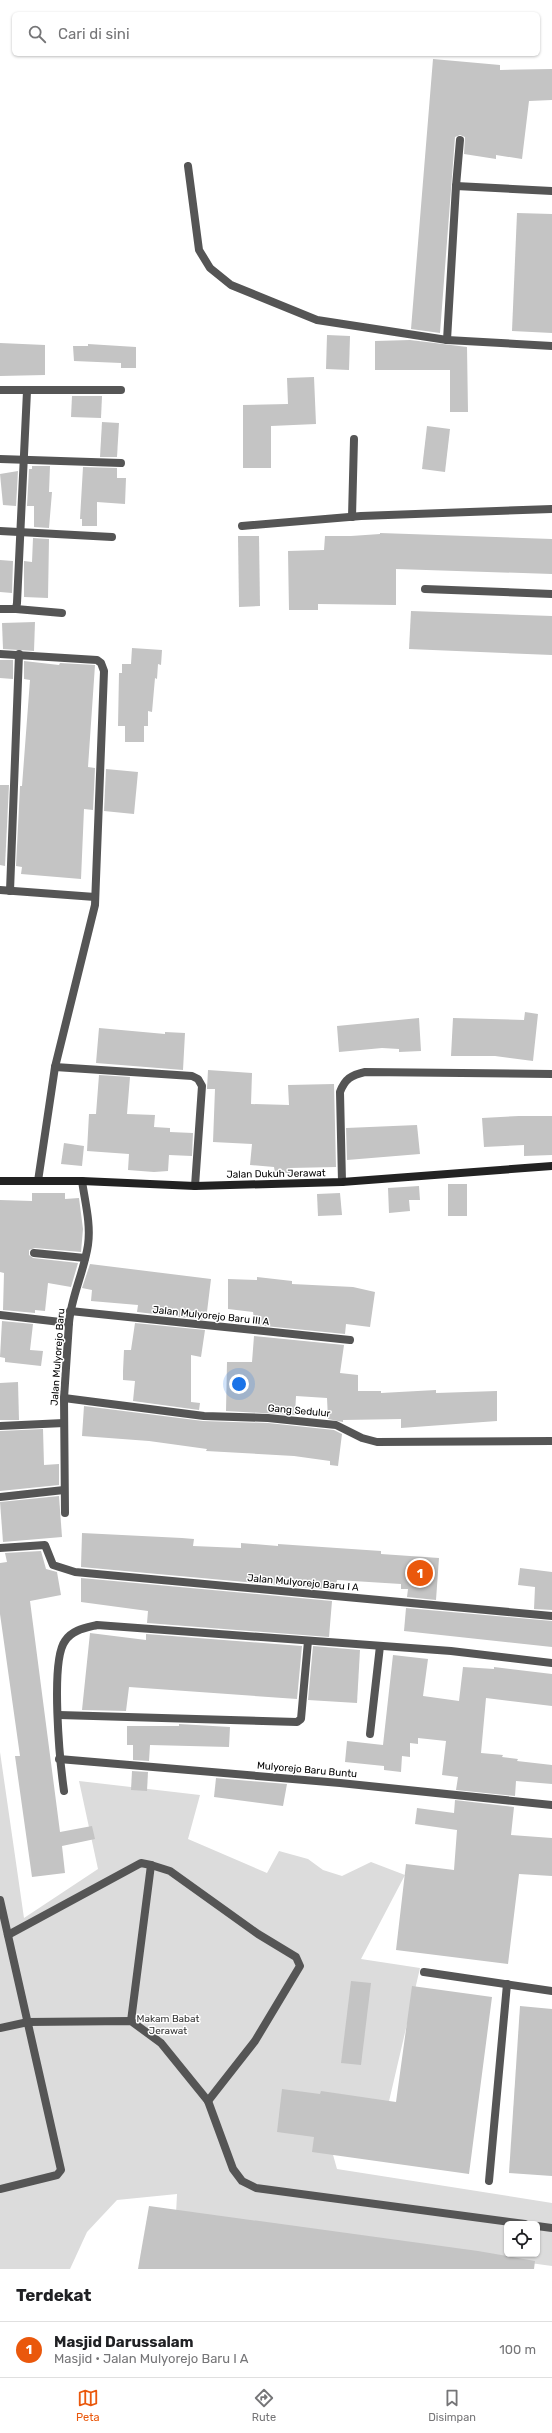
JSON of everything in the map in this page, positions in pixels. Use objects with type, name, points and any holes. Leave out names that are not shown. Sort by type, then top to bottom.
[{"type":"street","points":[[447,340],[460,140]]},
{"type":"street","points":[[188,166],[200,250],[210,268],[231,285],[317,320],[447,340],[552,346]]},
{"type":"street","points":[[456,186],[552,191]]},
{"type":"street","points":[[0,390],[121,390]]},
{"type":"street","points":[[16,609],[22,532],[27,391]]},
{"type":"street","points":[[352,517],[354,439]]},
{"type":"street","points":[[0,459],[121,463]]},
{"type":"street","points":[[242,526],[352,517],[552,509]]},
{"type":"street","points":[[0,531],[112,537]]},
{"type":"street","points":[[425,589],[552,594]]},
{"type":"street","points":[[0,609],[62,613]]},
{"type":"street","points":[[0,654],[97,660],[101,663],[104,670],[95,897],[92,917],[55,1067],[38,1181]]},
{"type":"street","points":[[10,891],[19,654]]},
{"type":"street","points":[[0,890],[95,897]]},
{"type":"street","points":[[55,1067],[192,1076],[198,1079],[202,1086],[195,1186]]},
{"type":"street","points":[[342,1182],[340,1092],[344,1081],[354,1074],[365,1072],[552,1074]]},
{"type":"street","name":"Jalan Dukuh Jerawat","points":[[0,1181],[82,1180],[195,1186],[342,1182],[552,1166]]},
{"type":"street","name":"Jalan Mulyorejo Baru","points":[[65,1513],[64,1398],[70,1311],[85,1258],[89,1224],[82,1180]]},
{"type":"street","points":[[34,1253],[85,1258]]},
{"type":"street","name":"Jalan Mulyorejo Baru III A","points":[[70,1311],[350,1340]]},
{"type":"street","points":[[0,1315],[69,1324]]},
{"type":"street","name":"Gang Sedulur","points":[[64,1398],[204,1416],[268,1418],[336,1424],[362,1438],[377,1442],[552,1441]]},
{"type":"street","points":[[0,1426],[64,1423]]},
{"type":"street","points":[[0,1497],[64,1490]]},
{"type":"street","name":"Jalan Mulyorejo Baru I A","points":[[0,1548],[45,1545],[53,1565],[75,1572],[552,1616]]},
{"type":"street","points":[[64,1790],[59,1759],[58,1664],[63,1643],[69,1636],[81,1628],[97,1625],[308,1640],[552,1664]]},
{"type":"street","points":[[59,1715],[296,1722],[301,1719],[308,1640]]},
{"type":"street","points":[[370,1734],[380,1646]]},
{"type":"street","name":"Mulyorejo Baru Buntu","points":[[59,1759],[340,1783],[552,1805]]},
{"type":"street","points":[[8,1935],[141,1863],[170,1871],[258,1934],[296,1957],[299,1963],[297,1971],[255,2041],[208,2101]]},
{"type":"street","points":[[131,2021],[151,1865]]},
{"type":"street","points":[[0,1900],[61,2170],[57,2175],[0,2189]]},
{"type":"street","points":[[424,1972],[552,1991]]},
{"type":"street","points":[[489,2181],[507,1984]]},
{"type":"street","points":[[0,2028],[28,2022],[131,2021],[161,2044],[208,2101],[233,2169],[242,2181],[256,2188],[504,2221]]},
{"type":"street","points":[[540,2226],[552,2228]]},
{"type":"green space","name":"Makam Babat Jerawat","points":[[0,1752],[24,1918],[98,1869],[79,1781],[200,1795],[188,1839],[267,1873],[279,1851],[308,1859],[323,1870],[342,1876],[371,1862],[405,1875],[361,1959],[420,1968],[387,2110],[318,2101],[337,2169],[552,2203],[552,2266],[176,2214],[177,2194],[117,2200],[87,2232],[70,2269],[0,2269]]},
{"type":"building","points":[[433,59],[500,65],[500,70],[552,69],[552,100],[529,101],[522,159],[496,155],[496,159],[464,154],[465,137],[460,135],[455,137],[440,333],[411,329]]},
{"type":"building","points":[[517,213],[552,214],[552,333],[512,331]]},
{"type":"building","points":[[327,335],[350,336],[349,370],[326,369]]},
{"type":"building","points":[[410,340],[467,347],[468,412],[450,412],[450,370],[375,370],[375,341]]},
{"type":"building","points":[[0,343],[45,345],[45,375],[0,376]]},
{"type":"building","points":[[88,344],[136,347],[136,368],[121,368],[121,363],[74,361],[73,346],[88,346]]},
{"type":"building","points":[[314,377],[316,424],[271,426],[271,468],[243,468],[243,405],[288,404],[287,378]]},
{"type":"building","points":[[72,396],[102,396],[101,418],[71,417]]},
{"type":"building","points":[[102,422],[119,423],[117,457],[100,457]]},
{"type":"building","points":[[427,426],[450,429],[445,472],[422,469]]},
{"type":"building","points":[[32,466],[50,466],[49,492],[52,492],[49,528],[34,527],[34,506],[27,506],[29,469],[32,469]]},
{"type":"building","points":[[83,467],[117,468],[117,478],[126,478],[125,504],[97,502],[97,526],[82,526],[82,519],[80,519]]},
{"type":"building","points":[[18,471],[16,506],[3,505],[0,474]]},
{"type":"building","points":[[380,533],[552,539],[552,574],[396,569],[396,605],[318,604],[318,610],[289,610],[288,551],[324,550],[325,536],[351,536]]},
{"type":"building","points":[[238,536],[259,536],[260,606],[239,607]]},
{"type":"building","points":[[33,538],[49,539],[48,598],[24,597],[24,561],[32,562]]},
{"type":"building","points":[[0,560],[13,561],[12,593],[0,592]]},
{"type":"building","points":[[411,611],[552,616],[552,655],[409,649]]},
{"type":"building","points":[[35,622],[34,651],[3,649],[2,623]]},
{"type":"building","points":[[132,648],[162,650],[161,665],[158,664],[157,679],[155,678],[152,712],[148,711],[148,726],[144,726],[144,742],[125,742],[125,726],[118,726],[119,673],[122,673],[122,664],[131,664]]},
{"type":"building","points":[[0,660],[13,660],[13,679],[0,678]]},
{"type":"building","points":[[24,661],[59,665],[60,663],[95,665],[88,767],[95,768],[93,810],[84,809],[81,879],[21,874],[22,867],[16,866],[20,786],[22,786],[30,680],[24,679]]},
{"type":"building","points":[[106,769],[138,772],[134,814],[104,811]]},
{"type":"building","points":[[0,785],[9,785],[5,866],[0,865]]},
{"type":"building","points":[[525,1012],[538,1014],[533,1061],[495,1056],[451,1056],[453,1018],[524,1020]]},
{"type":"building","points":[[419,1018],[421,1051],[399,1052],[399,1049],[382,1048],[339,1052],[337,1026]]},
{"type":"building","points":[[99,1028],[165,1034],[165,1032],[185,1033],[183,1070],[96,1063]]},
{"type":"building","points":[[208,1070],[252,1073],[251,1104],[289,1105],[288,1085],[334,1084],[336,1167],[290,1168],[290,1173],[275,1173],[274,1167],[250,1165],[252,1144],[213,1142],[215,1089],[207,1089]]},
{"type":"building","points":[[99,1075],[130,1077],[127,1114],[155,1115],[154,1127],[170,1128],[170,1132],[193,1133],[192,1156],[169,1155],[168,1171],[154,1172],[128,1170],[129,1154],[87,1151],[89,1114],[96,1114]]},
{"type":"building","points":[[552,1116],[552,1155],[524,1156],[524,1145],[484,1147],[482,1118]]},
{"type":"building","points":[[417,1125],[420,1154],[347,1160],[346,1128]]},
{"type":"building","points":[[64,1143],[84,1146],[82,1166],[61,1164]]},
{"type":"building","points":[[448,1184],[467,1184],[467,1216],[448,1216]]},
{"type":"building","points":[[419,1186],[420,1200],[409,1200],[410,1211],[389,1213],[388,1188]]},
{"type":"building","points":[[32,1193],[65,1193],[65,1199],[79,1198],[83,1229],[81,1252],[35,1248],[29,1250],[29,1255],[33,1258],[78,1263],[71,1287],[48,1283],[45,1311],[35,1310],[35,1313],[3,1310],[4,1273],[0,1272],[0,1200],[32,1201]]},
{"type":"building","points":[[340,1193],[342,1215],[318,1216],[317,1194]]},
{"type":"building","points":[[90,1264],[211,1279],[206,1320],[137,1312],[138,1305],[91,1301],[92,1290],[82,1288]]},
{"type":"building","points":[[257,1277],[292,1281],[292,1284],[353,1287],[375,1292],[370,1327],[346,1324],[345,1334],[255,1325],[253,1312],[228,1309],[228,1279],[257,1280]]},
{"type":"building","points":[[2,1321],[33,1324],[30,1350],[43,1351],[41,1366],[5,1362],[5,1358],[0,1357]]},
{"type":"building","points":[[135,1323],[205,1330],[201,1357],[191,1355],[191,1402],[200,1403],[199,1410],[133,1401],[135,1381],[123,1380],[123,1371],[124,1350],[131,1350]]},
{"type":"building","points":[[254,1336],[344,1345],[340,1373],[358,1375],[358,1391],[381,1391],[381,1393],[436,1390],[436,1393],[497,1391],[497,1421],[401,1428],[401,1419],[343,1420],[343,1422],[328,1419],[327,1398],[296,1396],[295,1415],[226,1411],[227,1362],[252,1362]]},
{"type":"building","points":[[18,1382],[19,1420],[0,1420],[0,1383]]},
{"type":"building","points":[[84,1406],[203,1421],[268,1423],[334,1430],[342,1434],[338,1466],[330,1465],[330,1461],[294,1456],[206,1451],[207,1449],[149,1441],[82,1436]]},
{"type":"building","points":[[43,1429],[44,1465],[59,1464],[59,1485],[0,1491],[0,1431]]},
{"type":"building","points":[[59,1496],[62,1537],[3,1542],[0,1502]]},
{"type":"building","points":[[82,1533],[194,1539],[193,1546],[241,1548],[241,1543],[278,1546],[278,1544],[381,1551],[381,1554],[439,1558],[436,1600],[407,1597],[408,1589],[401,1589],[401,1584],[337,1580],[336,1584],[333,1583],[332,1590],[81,1567]]},
{"type":"building","points":[[41,1551],[46,1569],[57,1572],[61,1595],[30,1601],[60,1832],[92,1826],[95,1839],[62,1846],[65,1873],[32,1877],[15,1756],[20,1756],[0,1614],[0,1563],[7,1562],[5,1553]]},
{"type":"building","points":[[520,1568],[552,1572],[552,1610],[534,1609],[535,1587],[518,1585]]},
{"type":"building","points":[[81,1578],[332,1601],[329,1637],[147,1623],[148,1611],[81,1602]]},
{"type":"building","points":[[406,1608],[552,1621],[552,1647],[404,1631]]},
{"type":"building","points":[[90,1633],[146,1640],[146,1634],[302,1646],[297,1699],[129,1687],[126,1711],[82,1710]]},
{"type":"building","points":[[313,1646],[360,1650],[357,1703],[308,1700]]},
{"type":"building","points":[[393,1655],[428,1659],[423,1696],[459,1701],[463,1667],[494,1669],[494,1667],[552,1674],[552,1706],[486,1698],[481,1753],[503,1755],[502,1757],[518,1759],[517,1761],[552,1765],[552,1784],[516,1781],[515,1796],[456,1790],[458,1777],[442,1775],[446,1741],[418,1738],[418,1744],[410,1743],[410,1757],[402,1756],[401,1772],[384,1770],[384,1766],[345,1762],[347,1741],[383,1745]]},
{"type":"building","points":[[179,1724],[230,1727],[229,1747],[150,1745],[149,1761],[133,1760],[133,1745],[127,1745],[127,1726],[179,1726]]},
{"type":"building","points":[[132,1771],[148,1772],[147,1791],[131,1790]]},
{"type":"building","points":[[216,1778],[287,1784],[283,1806],[214,1797]]},
{"type":"building","points":[[455,1800],[514,1807],[511,1835],[552,1838],[552,1876],[519,1874],[508,1964],[396,1950],[406,1864],[454,1870],[457,1830],[415,1824],[417,1808],[454,1813]]},
{"type":"building","points":[[351,1981],[371,1983],[361,2065],[341,2063]]},
{"type":"building","points":[[412,1986],[492,1997],[469,2174],[312,2152],[314,2137],[277,2132],[282,2089],[320,2094],[321,2091],[396,2102]]},
{"type":"building","points":[[520,2006],[552,2009],[552,2176],[509,2173]]},
{"type":"building","points":[[149,2206],[478,2251],[504,2256],[504,2257],[535,2261],[534,2269],[138,2269]]},
{"type":"place","name":"Masjid Darussalam","points":[[420,1573]]}]
